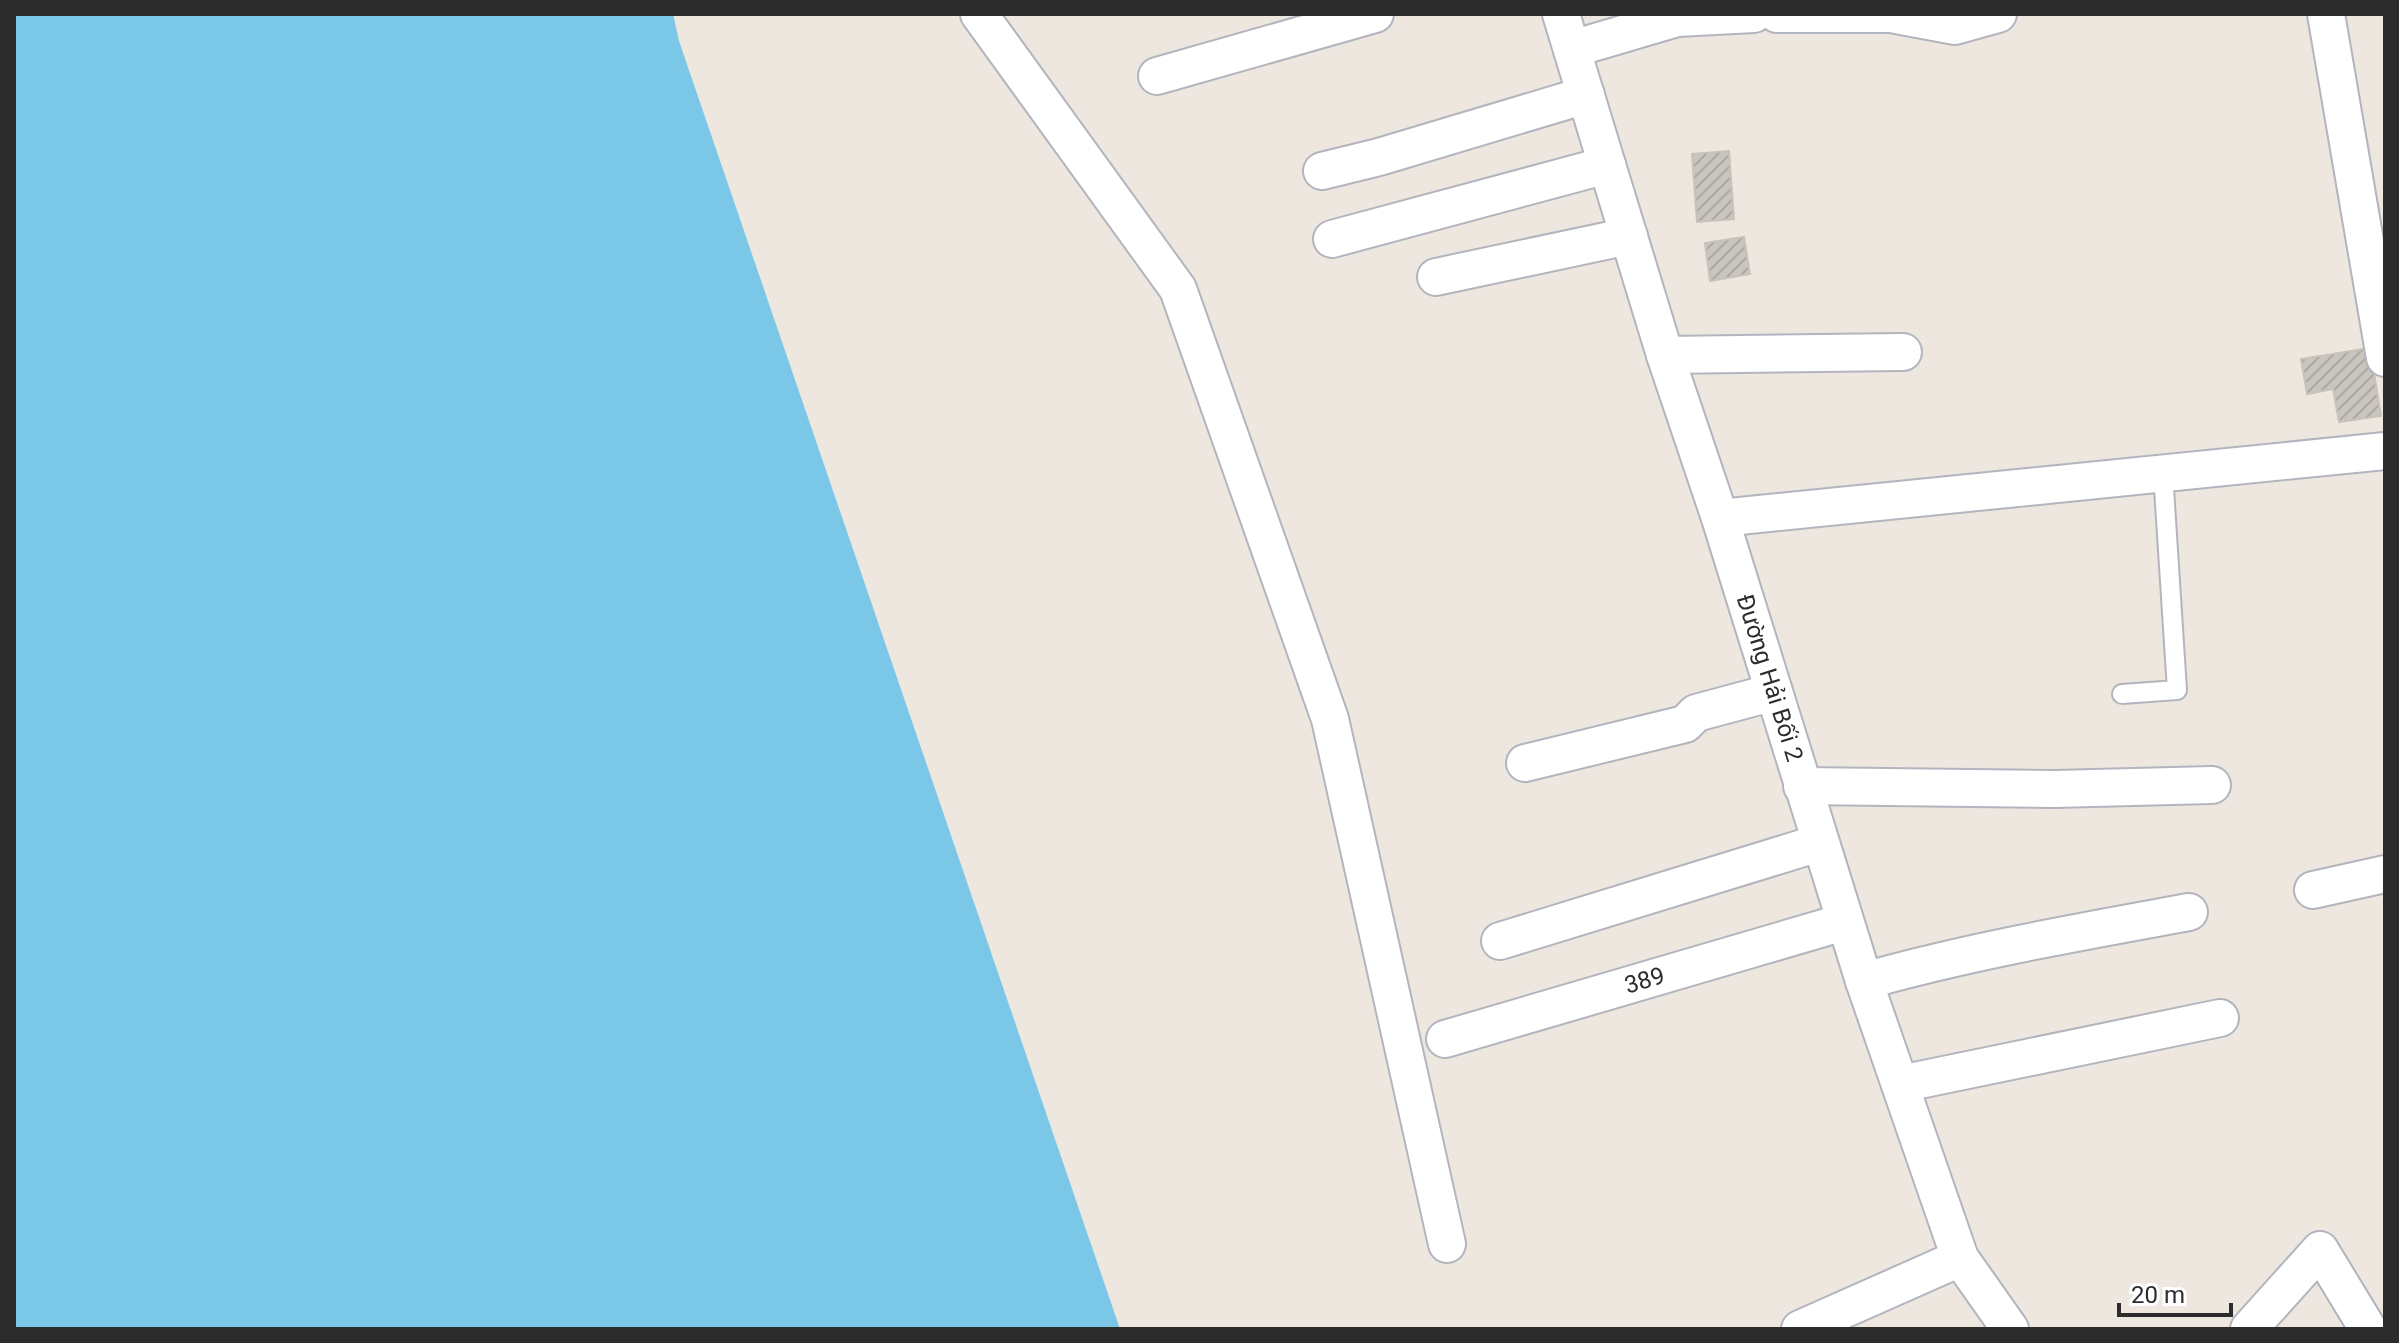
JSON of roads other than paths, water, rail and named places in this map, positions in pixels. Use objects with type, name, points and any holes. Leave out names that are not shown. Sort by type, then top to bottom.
[{"type":"street","points":[[979,14],[1178,289],[1330,719],[1447,1244]]},
{"type":"street","points":[[1157,76],[1375,14]]},
{"type":"street","name":"Đường Hải Bối 2","points":[[1561,14],[1665,355],[1720,518],[1864,981],[1960,1258],[2010,1329]]},
{"type":"street","points":[[1572,49],[1677,18],[1754,14]]},
{"type":"street","points":[[1777,14],[1891,14],[1954,20],[1998,14]]},
{"type":"street","points":[[2326,14],[2385,358]]},
{"type":"street","points":[[1322,171],[1586,95]]},
{"type":"street","points":[[1332,239],[1607,165]]},
{"type":"street","points":[[1436,277],[1629,236]]},
{"type":"street","points":[[1665,355],[1903,352]]},
{"type":"street","points":[[1720,518],[2385,451]]},
{"type":"street","points":[[1525,763],[1685,724],[1696,713],[1774,692]]},
{"type":"street","points":[[1802,786],[2055,789],[2212,785]]},
{"type":"street","points":[[1500,941],[1819,843]]},
{"type":"street","points":[[2313,890],[2385,874]]},
{"type":"street","points":[[1864,981],[2036,941],[2189,912]]},
{"type":"street","name":"389","points":[[1445,1039],[1844,922]]},
{"type":"street","points":[[1900,1084],[2220,1018]]},
{"type":"street","points":[[2249,1329],[2320,1250],[2368,1329]]},
{"type":"street","points":[[1800,1329],[1960,1258]]},
{"type":"lane","points":[[2122,694],[2177,690],[2163,473]]},
{"type":"water","points":[[14,14],[673,14],[679,41],[1120,1329],[14,1329]]}]
